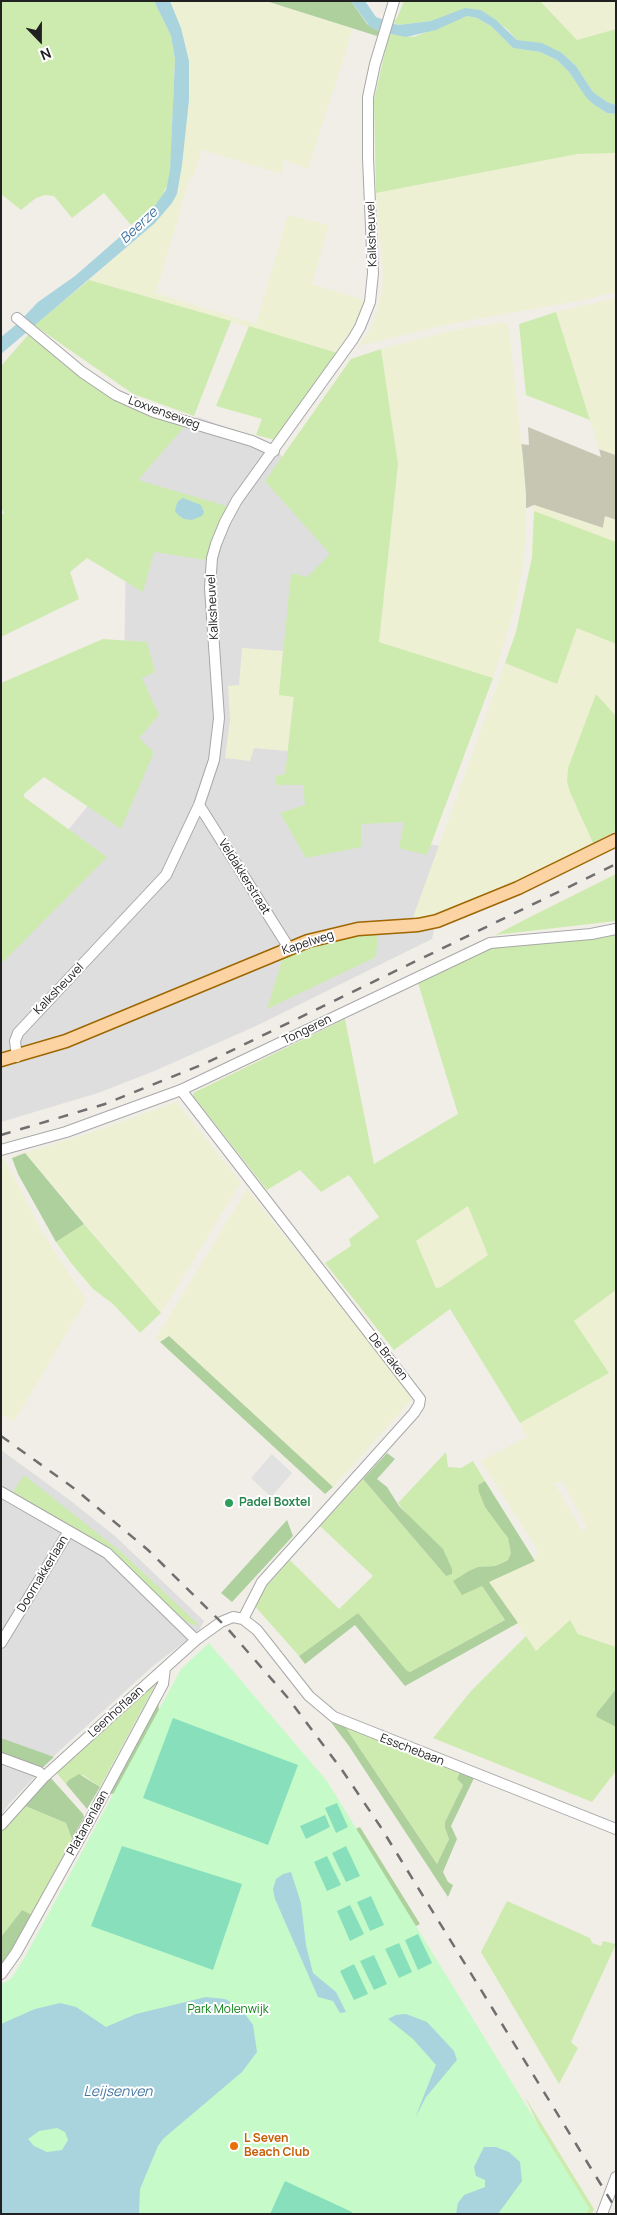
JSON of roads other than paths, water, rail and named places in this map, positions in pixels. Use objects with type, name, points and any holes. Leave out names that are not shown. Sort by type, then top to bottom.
[{"type":"main road","name":"Kapelweg","points":[[1,1060],[66,1041],[308,941],[358,929],[418,925],[437,921],[518,888],[616,840]]},
{"type":"street","name":"Kalksheuvel","points":[[16,1057],[15,1041],[18,1033],[166,875],[199,805],[214,760],[220,718],[210,588],[212,558],[225,522],[237,500],[353,339],[370,302],[373,273],[368,158],[368,97],[394,1]]},
{"type":"street","name":"Loxvenseweg","points":[[19,318],[82,372],[131,402],[174,419],[252,441],[274,451]]},
{"type":"street","name":"Veldakkerstraat","points":[[199,805],[289,948]]},
{"type":"street","name":"Tongeren","points":[[1,1150],[66,1132],[181,1090],[490,942],[591,934],[616,929]]},
{"type":"street","name":"De Braken","points":[[181,1090],[420,1399],[414,1413],[262,1582],[243,1620]]},
{"type":"street","points":[[1,1492],[107,1553],[196,1640]]},
{"type":"street","name":"Doornakkerlaan","points":[[1,1643],[69,1531]]},
{"type":"street","name":"Leenhoflaan","points":[[1,1825],[44,1777],[196,1640],[229,1618],[243,1620]]},
{"type":"street","name":"Esschebaan","points":[[243,1620],[257,1630],[309,1696],[334,1717],[616,1830]]},
{"type":"street","name":"Platanenlaan","points":[[1,1974],[16,1952],[159,1692],[163,1684],[164,1668]]},
{"type":"street","points":[[1,1758],[39,1772],[44,1777]]},
{"type":"street","points":[[602,2214],[616,2177]]},
{"type":"water","name":"Beerze","points":[[154,1],[170,1],[181,28],[189,61],[189,100],[177,194],[155,223],[1,354],[1,337],[17,324],[38,302],[75,276],[154,207],[166,190],[170,171],[175,59],[171,36]]},
{"type":"water","points":[[351,1],[365,1],[376,17],[398,25],[431,21],[465,8],[481,10],[496,20],[517,40],[542,43],[562,53],[576,66],[593,92],[607,102],[616,105],[616,114],[607,113],[593,104],[569,72],[557,60],[540,52],[513,48],[491,26],[477,18],[467,16],[436,30],[406,37],[381,32],[370,27]]},
{"type":"water","points":[[183,498],[201,505],[204,512],[202,516],[192,520],[184,519],[178,515],[175,511],[176,506],[178,501]]},
{"type":"water","points":[[291,1872],[301,1903],[306,1945],[313,1973],[336,1992],[346,2012],[340,2013],[333,2001],[318,1997],[275,1899],[273,1889],[276,1879],[283,1874]]},
{"type":"water","name":"Leijsenven","points":[[206,1997],[225,1999],[240,2007],[253,2025],[257,2052],[242,2072],[164,2138],[158,2146],[140,2189],[139,2214],[1,2214],[1,2024],[35,2009],[60,2003],[76,2007],[106,2027],[136,2014]],"holes":[[[57,2128],[65,2132],[68,2140],[62,2150],[47,2152],[34,2146],[28,2139],[39,2131]]]},
{"type":"water","points":[[406,2014],[427,2022],[454,2051],[457,2060],[426,2097],[415,2118],[436,2065],[413,2039],[388,2019],[396,2015]]},
{"type":"water","points":[[484,2147],[496,2147],[509,2152],[520,2162],[522,2181],[498,2214],[456,2214],[458,2203],[464,2195],[485,2187],[485,2180],[476,2176],[474,2167]]},
{"type":"railway","points":[[1,1135],[105,1104],[206,1063],[616,864]]},
{"type":"railway","points":[[1,1436],[75,1489],[148,1550],[227,1628],[288,1698],[342,1770],[380,1826],[616,2209]]},
{"type":"place","name":"Padel Boxtel","points":[[229,1503]]},
{"type":"place","name":"L Seven Beach Club","points":[[234,2146]]},
{"type":"park label","name":"Park Molenwijk","points":[[228,2010]]}]
